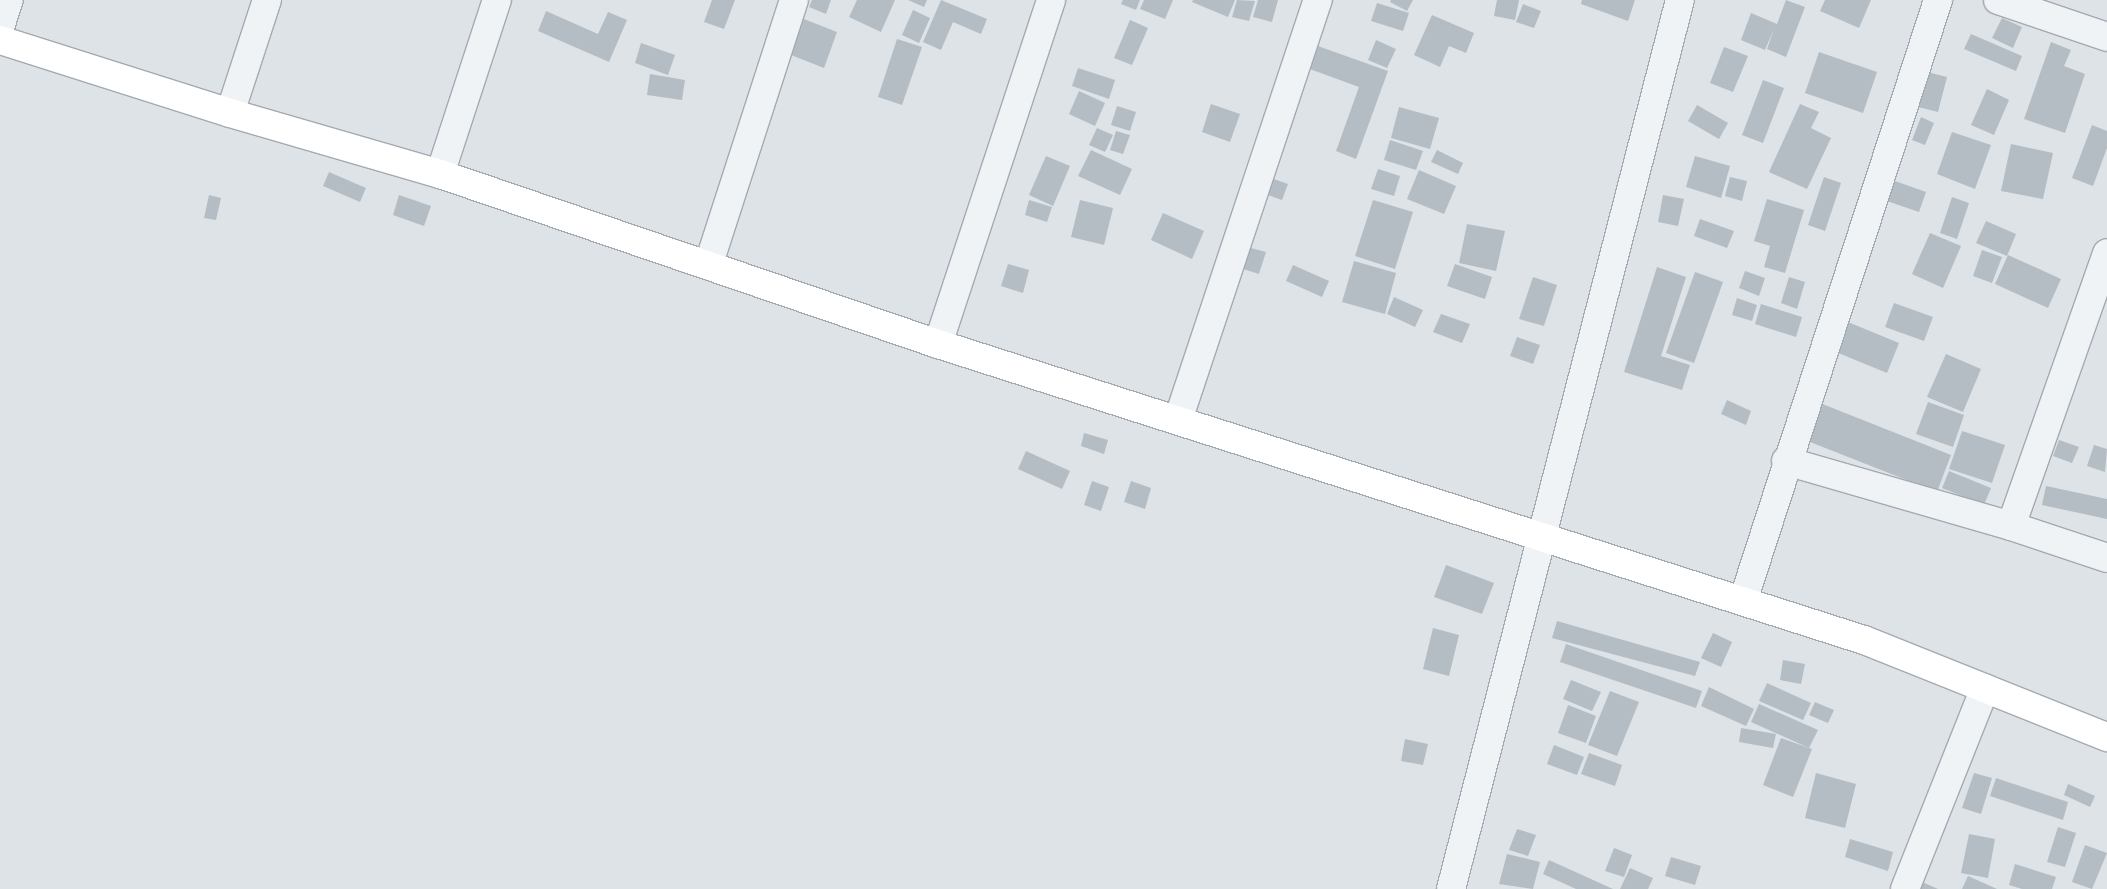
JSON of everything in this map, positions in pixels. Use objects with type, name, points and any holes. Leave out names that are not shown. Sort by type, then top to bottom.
[{"type":"main road","points":[[0,40],[230,113],[440,174],[708,263],[938,344],[1864,640],[2107,736]]},
{"type":"street","points":[[0,26],[9,0]]},
{"type":"street","points":[[230,113],[267,0]]},
{"type":"street","points":[[440,174],[497,0]]},
{"type":"street","points":[[708,263],[794,0]]},
{"type":"street","points":[[938,344],[1051,0]]},
{"type":"street","points":[[1178,420],[1318,0]]},
{"type":"street","points":[[1450,889],[1680,0]]},
{"type":"street","points":[[1743,601],[1786,461],[1938,0]]},
{"type":"street","points":[[1998,0],[2107,37]]},
{"type":"street","points":[[2011,526],[2107,253]]},
{"type":"street","points":[[1786,461],[2011,526],[2107,558]]},
{"type":"street","points":[[1905,889],[1985,688]]},
{"type":"building","points":[[712,0],[735,0],[724,29],[704,22]]},
{"type":"building","points":[[812,0],[831,0],[826,14],[809,7]]},
{"type":"building","points":[[857,0],[895,0],[881,32],[849,17]]},
{"type":"building","points":[[908,0],[927,0],[924,7]]},
{"type":"building","points":[[941,0],[987,19],[981,34],[953,22],[941,50],[923,42]]},
{"type":"building","points":[[1123,0],[1140,0],[1136,10],[1121,4]]},
{"type":"building","points":[[1144,0],[1173,0],[1165,19],[1140,9]]},
{"type":"building","points":[[1193,0],[1235,0],[1228,17],[1192,2]]},
{"type":"building","points":[[1237,0],[1255,1],[1249,21],[1232,17]]},
{"type":"building","points":[[1258,0],[1278,0],[1272,22],[1253,17]]},
{"type":"building","points":[[1391,0],[1413,0],[1407,11],[1390,2]]},
{"type":"building","points":[[1497,0],[1519,0],[1515,20],[1494,16]]},
{"type":"building","points":[[1582,0],[1635,0],[1628,21],[1581,4]]},
{"type":"building","points":[[1786,0],[1805,7],[1786,57],[1767,49],[1774,29],[1765,50],[1741,40],[1751,13],[1777,24]]},
{"type":"building","points":[[1825,0],[1871,0],[1859,28],[1820,11]]},
{"type":"building","points":[[1377,3],[1409,13],[1403,31],[1371,21]]},
{"type":"building","points":[[1523,4],[1541,11],[1534,28],[1516,22]]},
{"type":"building","points":[[913,10],[930,18],[919,43],[902,35]]},
{"type":"building","points":[[546,11],[598,34],[608,12],[627,20],[609,62],[538,31]]},
{"type":"building","points":[[1432,15],[1474,33],[1466,53],[1449,46],[1440,67],[1414,55]]},
{"type":"building","points":[[2002,18],[2022,27],[2013,48],[1992,38]]},
{"type":"building","points":[[804,19],[837,32],[824,68],[791,55]]},
{"type":"building","points":[[1130,20],[1148,28],[1132,65],[1114,58]]},
{"type":"building","points":[[1971,34],[2022,56],[2016,71],[1964,49]]},
{"type":"building","points":[[897,39],[922,47],[902,105],[878,97]]},
{"type":"building","points":[[1376,40],[1396,49],[1387,68],[1368,60]]},
{"type":"building","points":[[2051,42],[2071,50],[2064,66],[2085,74],[2065,133],[2024,119]]},
{"type":"building","points":[[641,43],[675,55],[668,75],[635,63]]},
{"type":"building","points":[[1315,45],[1388,71],[1356,159],[1336,151],[1359,87],[1307,68]]},
{"type":"building","points":[[1724,47],[1748,56],[1733,92],[1710,83]]},
{"type":"building","points":[[1819,52],[1877,72],[1863,113],[1805,93]]},
{"type":"building","points":[[1078,68],[1115,80],[1109,99],[1072,86]]},
{"type":"building","points":[[1927,72],[1947,77],[1938,112],[1918,107]]},
{"type":"building","points":[[650,74],[685,80],[682,100],[647,95]]},
{"type":"building","points":[[1763,80],[1784,88],[1763,143],[1742,135]]},
{"type":"building","points":[[1987,89],[2009,100],[1994,135],[1971,125]]},
{"type":"building","points":[[1079,91],[1105,103],[1095,126],[1069,114]]},
{"type":"building","points":[[1211,104],[1240,114],[1230,142],[1202,132]]},
{"type":"building","points":[[1800,104],[1819,112],[1811,128],[1831,138],[1807,189],[1769,172]]},
{"type":"building","points":[[1697,105],[1728,123],[1719,139],[1688,121]]},
{"type":"building","points":[[1117,106],[1136,112],[1130,131],[1111,125]]},
{"type":"building","points":[[1399,107],[1439,118],[1430,149],[1391,138]]},
{"type":"building","points":[[1921,117],[1934,123],[1925,145],[1912,140]]},
{"type":"building","points":[[2092,125],[2107,131],[2107,148],[2093,186],[2072,178]]},
{"type":"building","points":[[1097,128],[1113,135],[1105,152],[1089,145]]},
{"type":"building","points":[[1116,131],[1130,135],[1123,154],[1110,150]]},
{"type":"building","points":[[1952,132],[1991,145],[1975,189],[1937,174]]},
{"type":"building","points":[[1390,140],[1423,151],[1416,170],[1384,160]]},
{"type":"building","points":[[2011,144],[2053,153],[2043,199],[2001,191]]},
{"type":"building","points":[[1091,150],[1132,169],[1120,195],[1078,176]]},
{"type":"building","points":[[1437,150],[1463,163],[1458,174],[1431,162]]},
{"type":"building","points":[[1046,156],[1070,166],[1053,206],[1029,195]]},
{"type":"building","points":[[1695,156],[1730,166],[1721,198],[1686,187]]},
{"type":"building","points":[[1378,169],[1400,176],[1394,196],[1371,189]]},
{"type":"building","points":[[1419,170],[1456,186],[1444,214],[1407,199]]},
{"type":"building","points":[[329,172],[366,188],[360,202],[323,186]]},
{"type":"building","points":[[1730,177],[1747,181],[1742,201],[1725,196]]},
{"type":"building","points":[[1824,177],[1841,183],[1825,231],[1808,225]]},
{"type":"building","points":[[1271,178],[1288,184],[1282,200],[1265,194]]},
{"type":"building","points":[[1895,181],[1926,192],[1919,212],[1887,201]]},
{"type":"building","points":[[209,195],[221,198],[216,220],[204,218]]},
{"type":"building","points":[[399,195],[431,206],[424,226],[393,215]]},
{"type":"building","points":[[1663,195],[1684,199],[1678,226],[1658,222]]},
{"type":"building","points":[[1952,197],[1969,203],[1957,239],[1940,233]]},
{"type":"building","points":[[1767,199],[1804,210],[1785,273],[1764,267],[1770,246],[1754,241]]},
{"type":"building","points":[[1029,200],[1052,207],[1047,222],[1025,215]]},
{"type":"building","points":[[1080,200],[1113,208],[1104,245],[1071,237]]},
{"type":"building","points":[[1373,200],[1413,212],[1395,269],[1355,256]]},
{"type":"building","points":[[1163,213],[1204,231],[1192,259],[1151,240]]},
{"type":"building","points":[[1700,219],[1734,231],[1727,248],[1694,236]]},
{"type":"building","points":[[1986,221],[2016,234],[2007,256],[1976,243]]},
{"type":"building","points":[[1467,224],[1505,231],[1496,271],[1459,263]]},
{"type":"building","points":[[1930,233],[1961,246],[1943,288],[1912,274]]},
{"type":"building","points":[[1247,247],[1266,252],[1259,274],[1240,268]]},
{"type":"building","points":[[1982,250],[2002,257],[1992,283],[1973,276]]},
{"type":"building","points":[[2008,255],[2061,279],[2048,308],[1995,284]]},
{"type":"building","points":[[1354,261],[1396,273],[1385,314],[1342,302]]},
{"type":"building","points":[[1008,264],[1029,270],[1023,293],[1001,286]]},
{"type":"building","points":[[1455,264],[1492,277],[1485,299],[1447,286]]},
{"type":"building","points":[[1293,265],[1329,281],[1322,297],[1286,281]]},
{"type":"building","points":[[1657,267],[1686,277],[1661,356],[1690,365],[1682,390],[1624,372]]},
{"type":"building","points":[[1745,271],[1765,278],[1759,296],[1739,288]]},
{"type":"building","points":[[1695,272],[1723,282],[1694,363],[1666,353]]},
{"type":"building","points":[[1533,277],[1557,285],[1544,326],[1519,319]]},
{"type":"building","points":[[1789,277],[1805,282],[1797,309],[1781,303]]},
{"type":"building","points":[[1394,297],[1423,310],[1415,327],[1387,314]]},
{"type":"building","points":[[1737,298],[1757,305],[1752,321],[1732,315]]},
{"type":"building","points":[[1894,303],[1933,317],[1924,341],[1885,327]]},
{"type":"building","points":[[1761,304],[1802,317],[1796,337],[1755,324]]},
{"type":"building","points":[[1441,314],[1470,324],[1462,343],[1433,332]]},
{"type":"building","points":[[1848,322],[1899,343],[1887,373],[1836,352]]},
{"type":"building","points":[[1517,337],[1540,345],[1533,364],[1510,356]]},
{"type":"building","points":[[1946,354],[1981,369],[1963,412],[1927,397]]},
{"type":"building","points":[[1727,400],[1751,411],[1746,425],[1721,414]]},
{"type":"building","points":[[1928,402],[1964,415],[1953,447],[1916,434]]},
{"type":"building","points":[[1820,403],[1951,455],[1937,492],[1805,440]]},
{"type":"building","points":[[1962,431],[2005,445],[1992,483],[1949,469]]},
{"type":"building","points":[[1084,433],[1108,440],[1104,454],[1081,446]]},
{"type":"building","points":[[2059,440],[2079,447],[2072,463],[2053,456]]},
{"type":"building","points":[[2094,445],[2107,449],[2105,472],[2087,466]]},
{"type":"building","points":[[1026,451],[1070,471],[1062,489],[1018,469]]},
{"type":"building","points":[[1949,471],[1991,488],[1984,505],[1942,488]]},
{"type":"building","points":[[1092,481],[1109,487],[1101,511],[1084,505]]},
{"type":"building","points":[[1131,481],[1151,488],[1145,509],[1124,502]]},
{"type":"building","points":[[2046,486],[2107,499],[2107,519],[2042,505]]},
{"type":"building","points":[[1446,565],[1494,583],[1482,614],[1434,597]]},
{"type":"building","points":[[1557,621],[1700,662],[1695,676],[1552,638]]},
{"type":"building","points":[[1433,628],[1459,635],[1449,676],[1423,669]]},
{"type":"building","points":[[1713,633],[1732,642],[1721,667],[1701,658]]},
{"type":"building","points":[[1566,644],[1702,691],[1696,708],[1560,662]]},
{"type":"building","points":[[1783,660],[1805,664],[1801,684],[1780,680]]},
{"type":"building","points":[[1571,680],[1601,692],[1592,711],[1563,699]]},
{"type":"building","points":[[1767,683],[1811,703],[1803,720],[1759,701]]},
{"type":"building","points":[[1709,687],[1754,709],[1746,726],[1701,706]]},
{"type":"building","points":[[1610,691],[1639,702],[1617,756],[1588,745]]},
{"type":"building","points":[[1815,702],[1834,710],[1828,723],[1809,715]]},
{"type":"building","points":[[1759,704],[1818,730],[1809,748],[1751,722]]},
{"type":"building","points":[[1568,705],[1596,716],[1586,743],[1558,733]]},
{"type":"building","points":[[1741,728],[1776,734],[1773,748],[1739,742]]},
{"type":"building","points":[[1781,738],[1812,749],[1793,797],[1763,785]]},
{"type":"building","points":[[1405,739],[1428,744],[1423,765],[1401,761]]},
{"type":"building","points":[[1554,745],[1584,757],[1577,775],[1547,764]]},
{"type":"building","points":[[1589,753],[1622,765],[1615,786],[1581,774]]},
{"type":"building","points":[[1816,773],[1856,784],[1845,828],[1805,818]]},
{"type":"building","points":[[1974,773],[1992,778],[1981,814],[1962,808]]},
{"type":"building","points":[[1996,778],[2068,802],[2063,820],[1990,796]]},
{"type":"building","points":[[2068,784],[2095,796],[2090,807],[2064,795]]},
{"type":"building","points":[[2058,827],[2076,833],[2065,867],[2047,862]]},
{"type":"building","points":[[1517,829],[1536,835],[1528,856],[1509,850]]},
{"type":"building","points":[[1969,834],[1995,839],[1988,878],[1961,873]]},
{"type":"building","points":[[1850,839],[1893,852],[1888,871],[1845,857]]},
{"type":"building","points":[[2085,845],[2107,853],[2092,889],[2072,882]]},
{"type":"building","points":[[1614,848],[1632,855],[1624,877],[1605,871]]},
{"type":"building","points":[[1507,854],[1540,862],[1533,889],[1499,884]]},
{"type":"building","points":[[1671,857],[1701,866],[1695,885],[1665,876]]},
{"type":"building","points":[[1549,860],[1613,889],[1576,889],[1543,874]]},
{"type":"building","points":[[2015,864],[2056,877],[2052,889],[2022,889],[2009,885]]},
{"type":"building","points":[[1630,868],[1653,878],[1648,889],[1620,889]]},
{"type":"building","points":[[1968,876],[1997,889],[1962,889]]},
{"type":"building","points":[[1922,882],[1938,889],[1919,889]]}]
